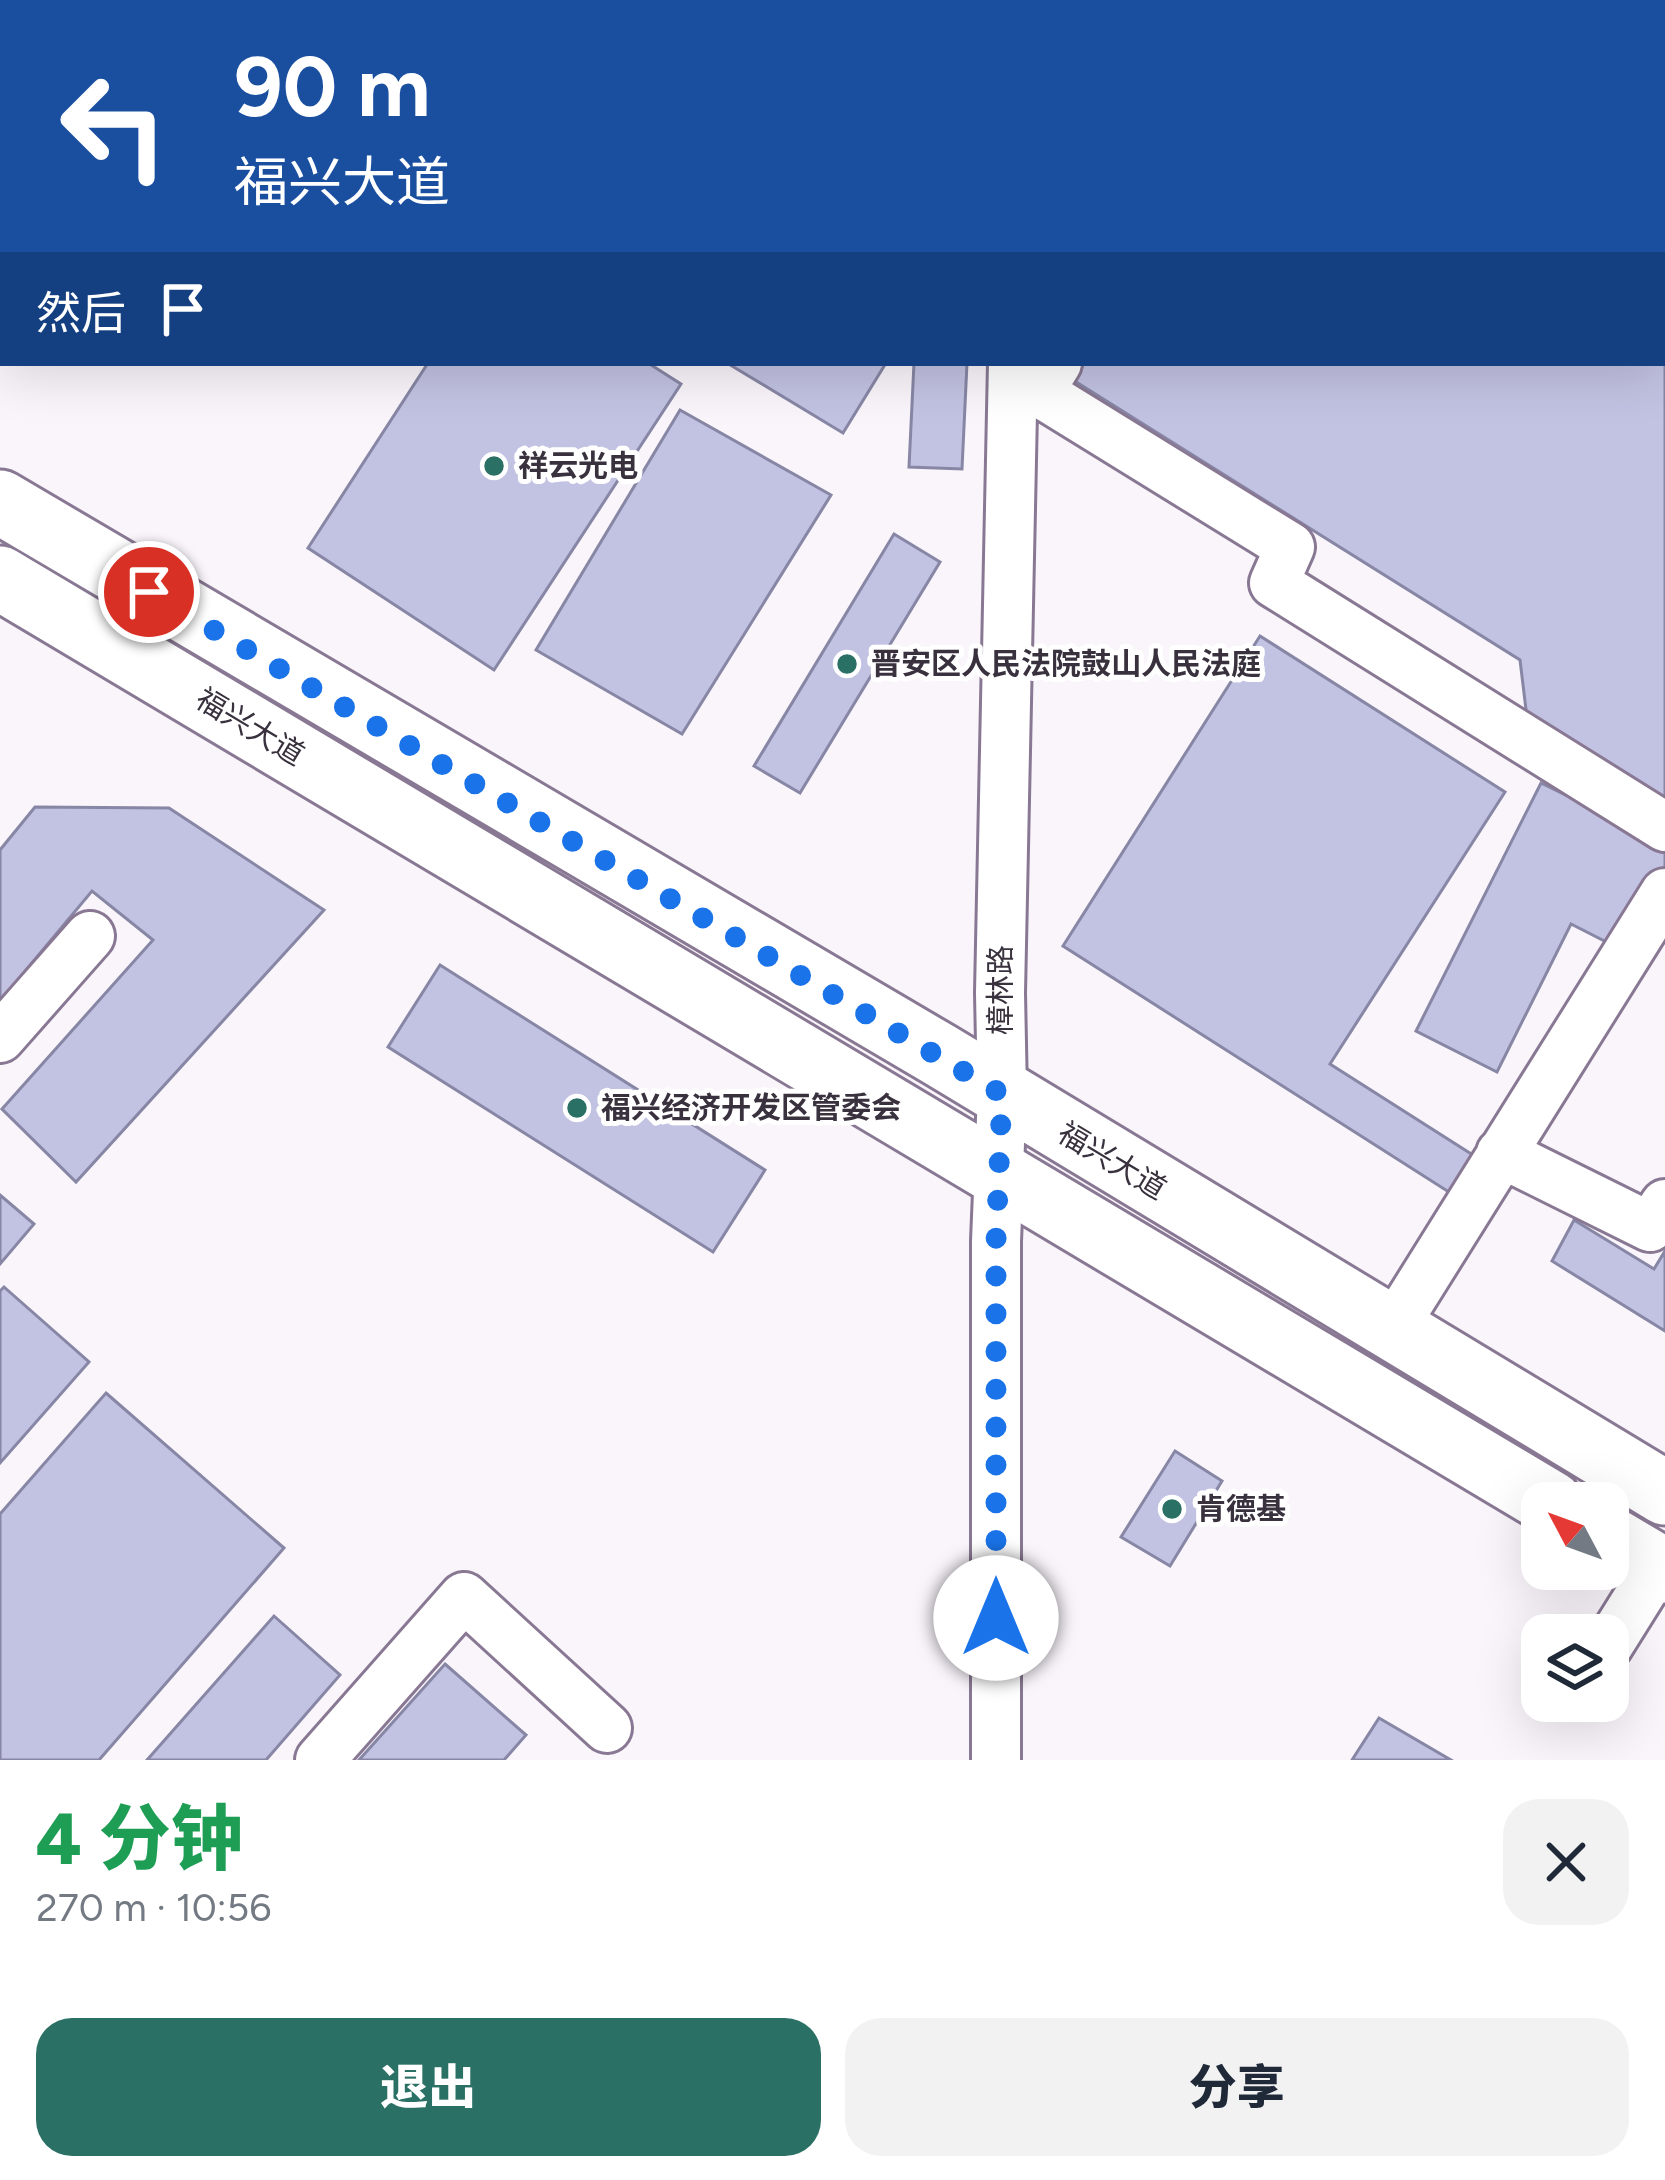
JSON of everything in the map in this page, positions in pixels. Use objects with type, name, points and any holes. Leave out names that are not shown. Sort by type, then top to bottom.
[{"type":"main road","name":"福兴大道","points":[[25,518],[1002,1094],[1665,1493]]},
{"type":"main road","points":[[3,584],[25,518]]},
{"type":"main road","name":"福兴大道","points":[[3,584],[998,1170],[1521,1485]]},
{"type":"street","name":"樟林路","points":[[996,1760],[1000,993],[1013,366]]},
{"type":"street","points":[[1055,366],[1039,392],[1289,547],[1274,583],[1665,827]]},
{"type":"street","points":[[1394,1328],[1665,893]]},
{"type":"street","points":[[0,1038],[90,936]]},
{"type":"street","points":[[1501,1153],[1650,1227],[1665,1204]]},
{"type":"street","points":[[1621,1614],[1644,1558]]},
{"type":"street","points":[[320,1760],[464,1597],[607,1728]]},
{"type":"building","name":"祥云光电","points":[[426,366],[653,366],[681,384],[494,670],[308,548]]},
{"type":"building","points":[[732,366],[884,366],[843,433]]},
{"type":"building","points":[[914,366],[967,366],[962,469],[909,467]]},
{"type":"building","points":[[1082,366],[1665,366],[1665,808],[1528,726],[1520,660],[1073,380]]},
{"type":"building","name":"祥云光电","points":[[680,410],[831,495],[682,734],[536,650]]},
{"type":"building","name":"晋安区人民法院鼓山人民法庭","points":[[894,534],[940,562],[800,793],[754,766]]},
{"type":"building","points":[[1260,636],[1505,792],[1330,1064],[1487,1164],[1463,1201],[1063,946]]},
{"type":"building","points":[[1541,783],[1665,844],[1665,875],[1626,952],[1571,924],[1497,1072],[1416,1031]]},
{"type":"building","points":[[35,807],[169,808],[324,910],[76,1182],[2,1109],[153,940],[92,891],[0,1001],[0,850]]},
{"type":"building","name":"福兴经济开发区管委会","points":[[440,965],[765,1170],[713,1252],[388,1047]]},
{"type":"building","points":[[0,1195],[34,1224],[0,1264]]},
{"type":"building","points":[[1574,1220],[1654,1269],[1665,1251],[1665,1331],[1552,1261]]},
{"type":"building","points":[[4,1287],[89,1362],[0,1463],[0,1291]]},
{"type":"building","points":[[106,1393],[284,1548],[99,1760],[0,1760],[0,1514]]},
{"type":"building","name":"肯德基","points":[[1175,1451],[1222,1481],[1170,1566],[1121,1537]]},
{"type":"building","points":[[274,1616],[340,1675],[266,1760],[147,1760]]},
{"type":"building","points":[[445,1664],[526,1735],[504,1760],[359,1760]]},
{"type":"building","points":[[1379,1718],[1451,1760],[1352,1760]]},
{"type":"place","name":"祥云光电","points":[[494,466]]},
{"type":"place","name":"晋安区人民法院鼓山人民法庭","points":[[847,664]]},
{"type":"place","name":"福兴经济开发区管委会","points":[[577,1108]]},
{"type":"place","name":"肯德基","points":[[1172,1509]]},
{"type":"route","points":[[149,592],[1002,1094],[996,1241],[996,1618]]}]
